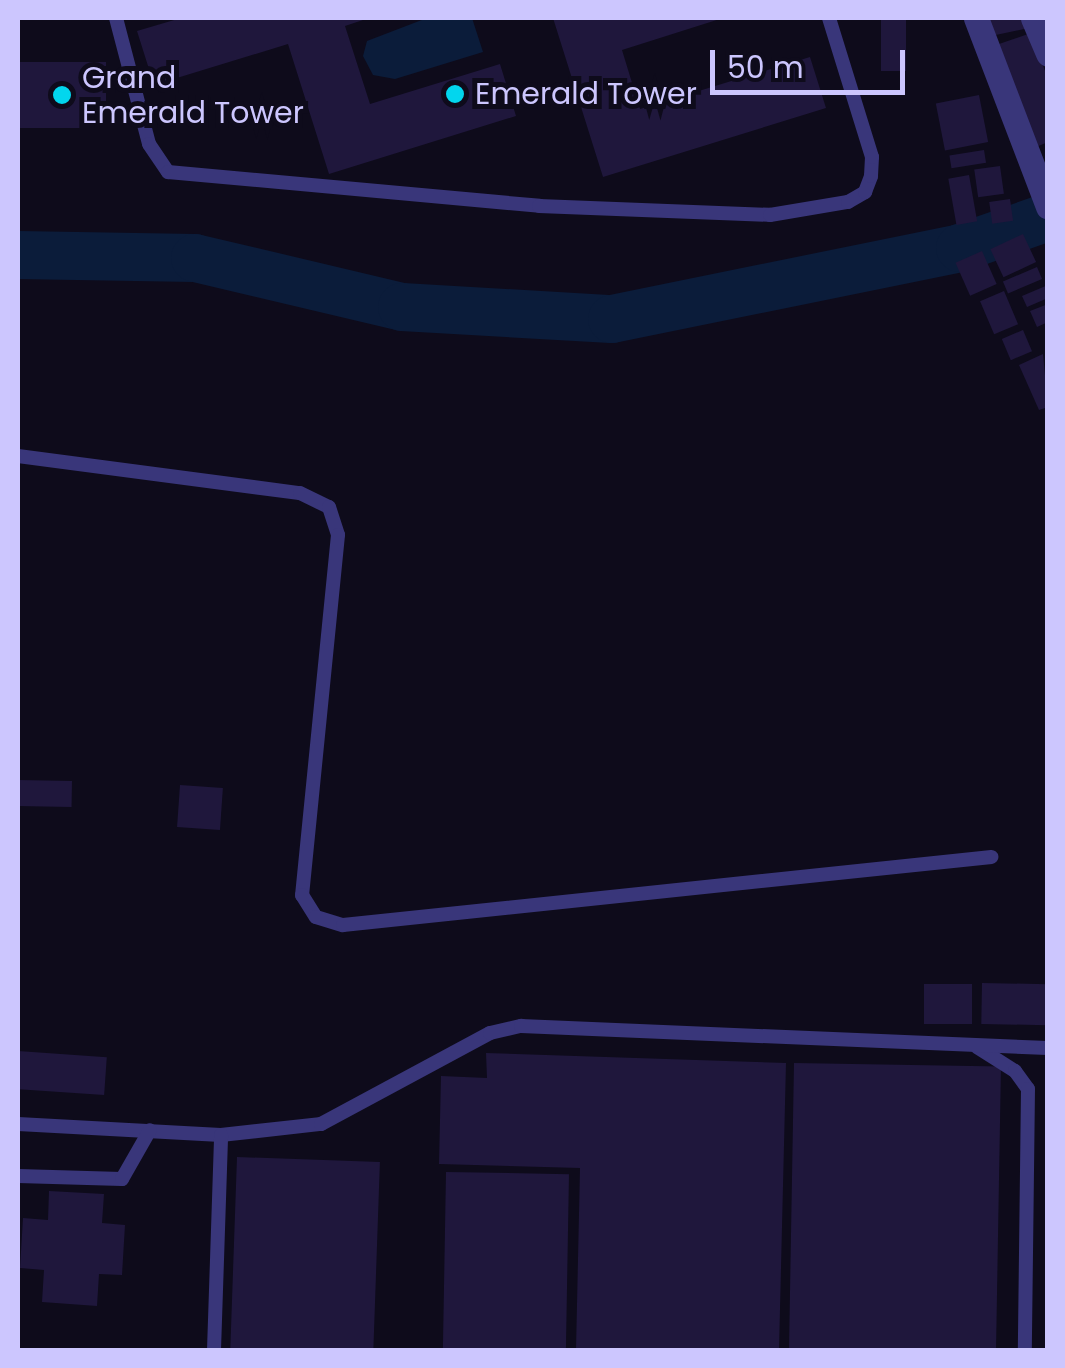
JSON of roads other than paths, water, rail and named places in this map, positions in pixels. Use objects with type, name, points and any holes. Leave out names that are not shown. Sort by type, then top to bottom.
[{"type":"street","points":[[976,18],[1048,207]]},
{"type":"street","points":[[1034,18],[1048,54]]},
{"type":"lane","points":[[116,18],[149,144],[168,172],[186,178],[539,206],[770,216],[848,202],[864,192],[871,176],[872,157],[829,18]]},
{"type":"lane","points":[[18,456],[300,493],[329,506],[338,535],[302,895],[316,917],[343,925],[992,857]]},
{"type":"lane","points":[[18,1124],[221,1135],[334,1120],[477,1039],[521,1026],[1048,1048]]},
{"type":"lane","points":[[977,1046],[1016,1072],[1028,1089],[1025,1350]]},
{"type":"lane","points":[[18,1176],[122,1180],[150,1130]]},
{"type":"lane","points":[[214,1350],[221,1135]]},
{"type":"water","points":[[427,18],[472,18],[483,52],[395,79],[373,75],[363,56],[367,41]]},
{"type":"waterway","points":[[18,255],[195,258],[402,307],[612,319],[960,248],[1048,217]]},
{"type":"place","name":"Emerald Tower","points":[[455,94]]},
{"type":"place","name":"Grand Emerald Tower","points":[[62,95]]}]
